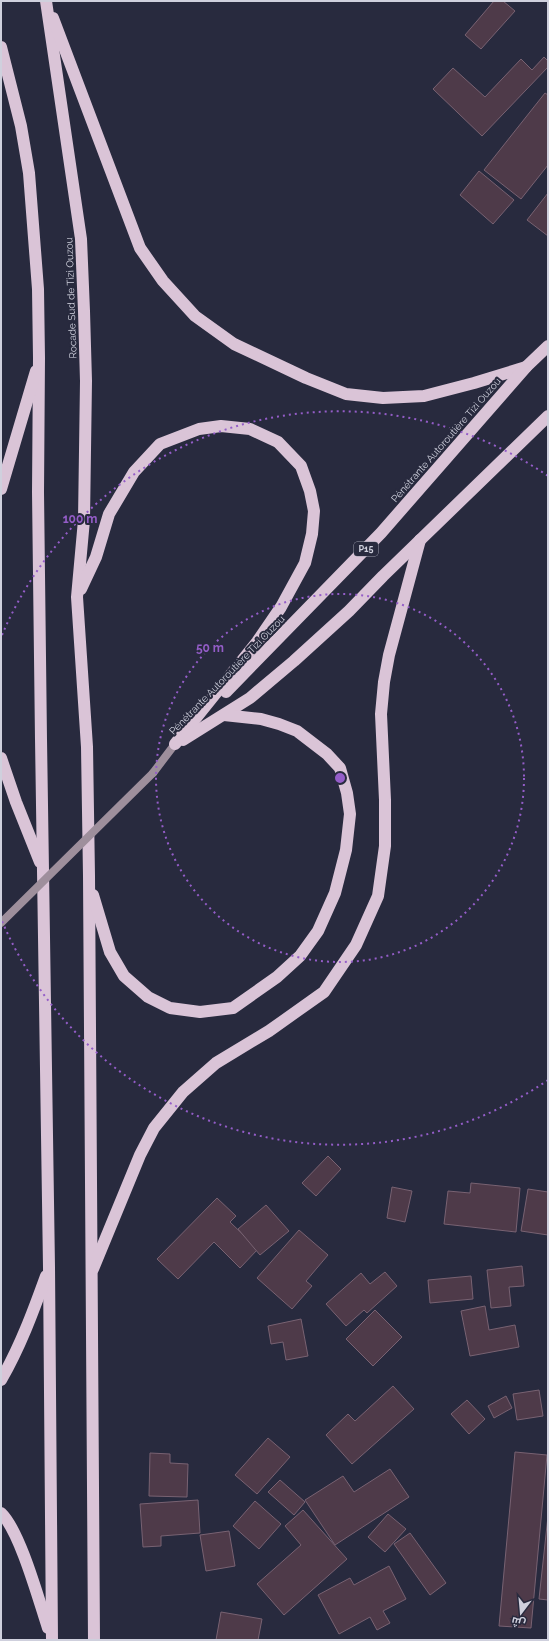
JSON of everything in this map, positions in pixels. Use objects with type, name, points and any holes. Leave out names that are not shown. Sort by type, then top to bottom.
[{"type":"highway","points":[[47,1],[140,248],[163,282],[195,316],[234,344],[306,378],[346,394],[383,398],[424,396],[526,367]]},
{"type":"highway","name":"Rocade Sud de Tizi Ouzou","points":[[47,1],[81,239],[86,381],[84,520],[78,597],[87,747],[89,876]]},
{"type":"highway","points":[[1,46],[21,126],[29,173],[34,221],[39,358],[38,508],[50,1267],[52,1640]]},
{"type":"highway","name":"Pénétrante Autoroutière Tizi Ouzou","points":[[175,744],[381,533],[526,367],[548,346]]},
{"type":"highway","points":[[1,489],[39,358]]},
{"type":"highway","name":"Pénétrante Autoroutière Tizi Ouzou","points":[[175,744],[224,715],[262,688],[300,656],[349,611],[383,576],[548,416]]},
{"type":"highway","points":[[78,597],[96,557],[109,514],[134,472],[160,444],[199,429],[221,426],[250,429],[278,442],[301,466],[310,491],[314,511],[312,534],[305,563],[281,607],[257,642],[175,744]]},
{"type":"highway","points":[[91,1274],[140,1155],[154,1128],[183,1092],[216,1063],[269,1030],[324,992],[356,945],[378,896],[385,846],[386,800],[381,714],[384,682],[389,655],[420,540]]},
{"type":"highway","points":[[89,876],[99,918],[110,952],[124,976],[148,997],[170,1008],[200,1012],[233,1008],[277,977],[300,956],[318,931],[335,893],[346,850],[350,814],[347,793],[340,768],[327,754],[297,731],[261,718],[224,715]]},
{"type":"highway","points":[[1,758],[16,802],[43,870]]},
{"type":"highway","points":[[89,876],[94,1640]]},
{"type":"highway","points":[[1,1380],[29,1325],[50,1267]]},
{"type":"highway","points":[[1,1514],[7,1519],[25,1558],[52,1640]]},
{"type":"main road","points":[[1,923],[153,773],[175,744]]},
{"type":"building","points":[[494,1],[503,1],[515,11],[481,49],[465,35]]},
{"type":"building","points":[[544,57],[548,61],[548,67],[482,136],[433,89],[453,68],[485,97],[521,59],[532,70]]},
{"type":"building","points":[[545,93],[548,95],[548,165],[521,199],[484,170]]},
{"type":"building","points":[[479,171],[514,200],[493,224],[460,195]]},
{"type":"building","points":[[548,193],[548,236],[527,220]]},
{"type":"building","points":[[328,1156],[341,1169],[316,1196],[302,1183]]},
{"type":"building","points":[[471,1183],[520,1188],[516,1232],[444,1224],[448,1191],[470,1193]]},
{"type":"building","points":[[392,1187],[412,1191],[405,1222],[387,1218]]},
{"type":"building","points":[[528,1189],[548,1192],[548,1235],[521,1231]]},
{"type":"building","points":[[217,1198],[236,1216],[230,1222],[258,1249],[240,1268],[214,1242],[178,1279],[157,1259]]},
{"type":"building","points":[[266,1205],[289,1231],[260,1255],[238,1229]]},
{"type":"building","points":[[299,1230],[328,1255],[306,1281],[312,1286],[292,1309],[257,1278]]},
{"type":"building","points":[[522,1266],[524,1286],[509,1287],[511,1306],[491,1308],[487,1270]]},
{"type":"building","points":[[385,1272],[397,1286],[367,1313],[364,1310],[346,1326],[326,1304],[361,1273],[370,1284]]},
{"type":"building","points":[[471,1276],[473,1299],[430,1303],[428,1280]]},
{"type":"building","points":[[485,1306],[489,1330],[515,1325],[519,1347],[470,1356],[461,1311]]},
{"type":"building","points":[[375,1310],[402,1337],[373,1366],[346,1339]]},
{"type":"building","points":[[301,1319],[308,1356],[286,1360],[283,1342],[271,1344],[268,1326]]},
{"type":"building","points":[[393,1386],[414,1409],[352,1464],[326,1435],[348,1414],[355,1421]]},
{"type":"building","points":[[539,1390],[543,1416],[517,1420],[513,1394]]},
{"type":"building","points":[[506,1396],[512,1408],[494,1418],[488,1406]]},
{"type":"building","points":[[467,1400],[485,1419],[469,1434],[451,1414]]},
{"type":"building","points":[[268,1438],[290,1457],[257,1494],[235,1475]]},
{"type":"building","points":[[515,1452],[547,1455],[531,1628],[499,1626]]},
{"type":"building","points":[[150,1453],[170,1454],[170,1463],[188,1464],[187,1497],[149,1496]]},
{"type":"building","points":[[390,1469],[409,1497],[335,1545],[305,1500],[343,1476],[354,1492]]},
{"type":"building","points":[[280,1480],[305,1502],[294,1515],[268,1492]]},
{"type":"building","points":[[198,1500],[200,1533],[161,1536],[161,1546],[143,1547],[140,1504]]},
{"type":"building","points":[[255,1501],[281,1524],[259,1549],[233,1526]]},
{"type":"building","points":[[303,1510],[347,1559],[284,1615],[257,1584],[301,1545],[285,1526]]},
{"type":"building","points":[[388,1514],[406,1529],[385,1552],[368,1537]]},
{"type":"building","points":[[548,1516],[548,1600],[539,1599]]},
{"type":"building","points":[[229,1531],[235,1566],[206,1571],[200,1535]]},
{"type":"building","points":[[410,1533],[446,1583],[430,1595],[394,1544]]},
{"type":"building","points":[[389,1566],[406,1599],[383,1611],[390,1623],[377,1630],[370,1617],[339,1634],[318,1595],[350,1578],[354,1585]]},
{"type":"building","points":[[221,1612],[262,1619],[258,1640],[216,1640]]}]
